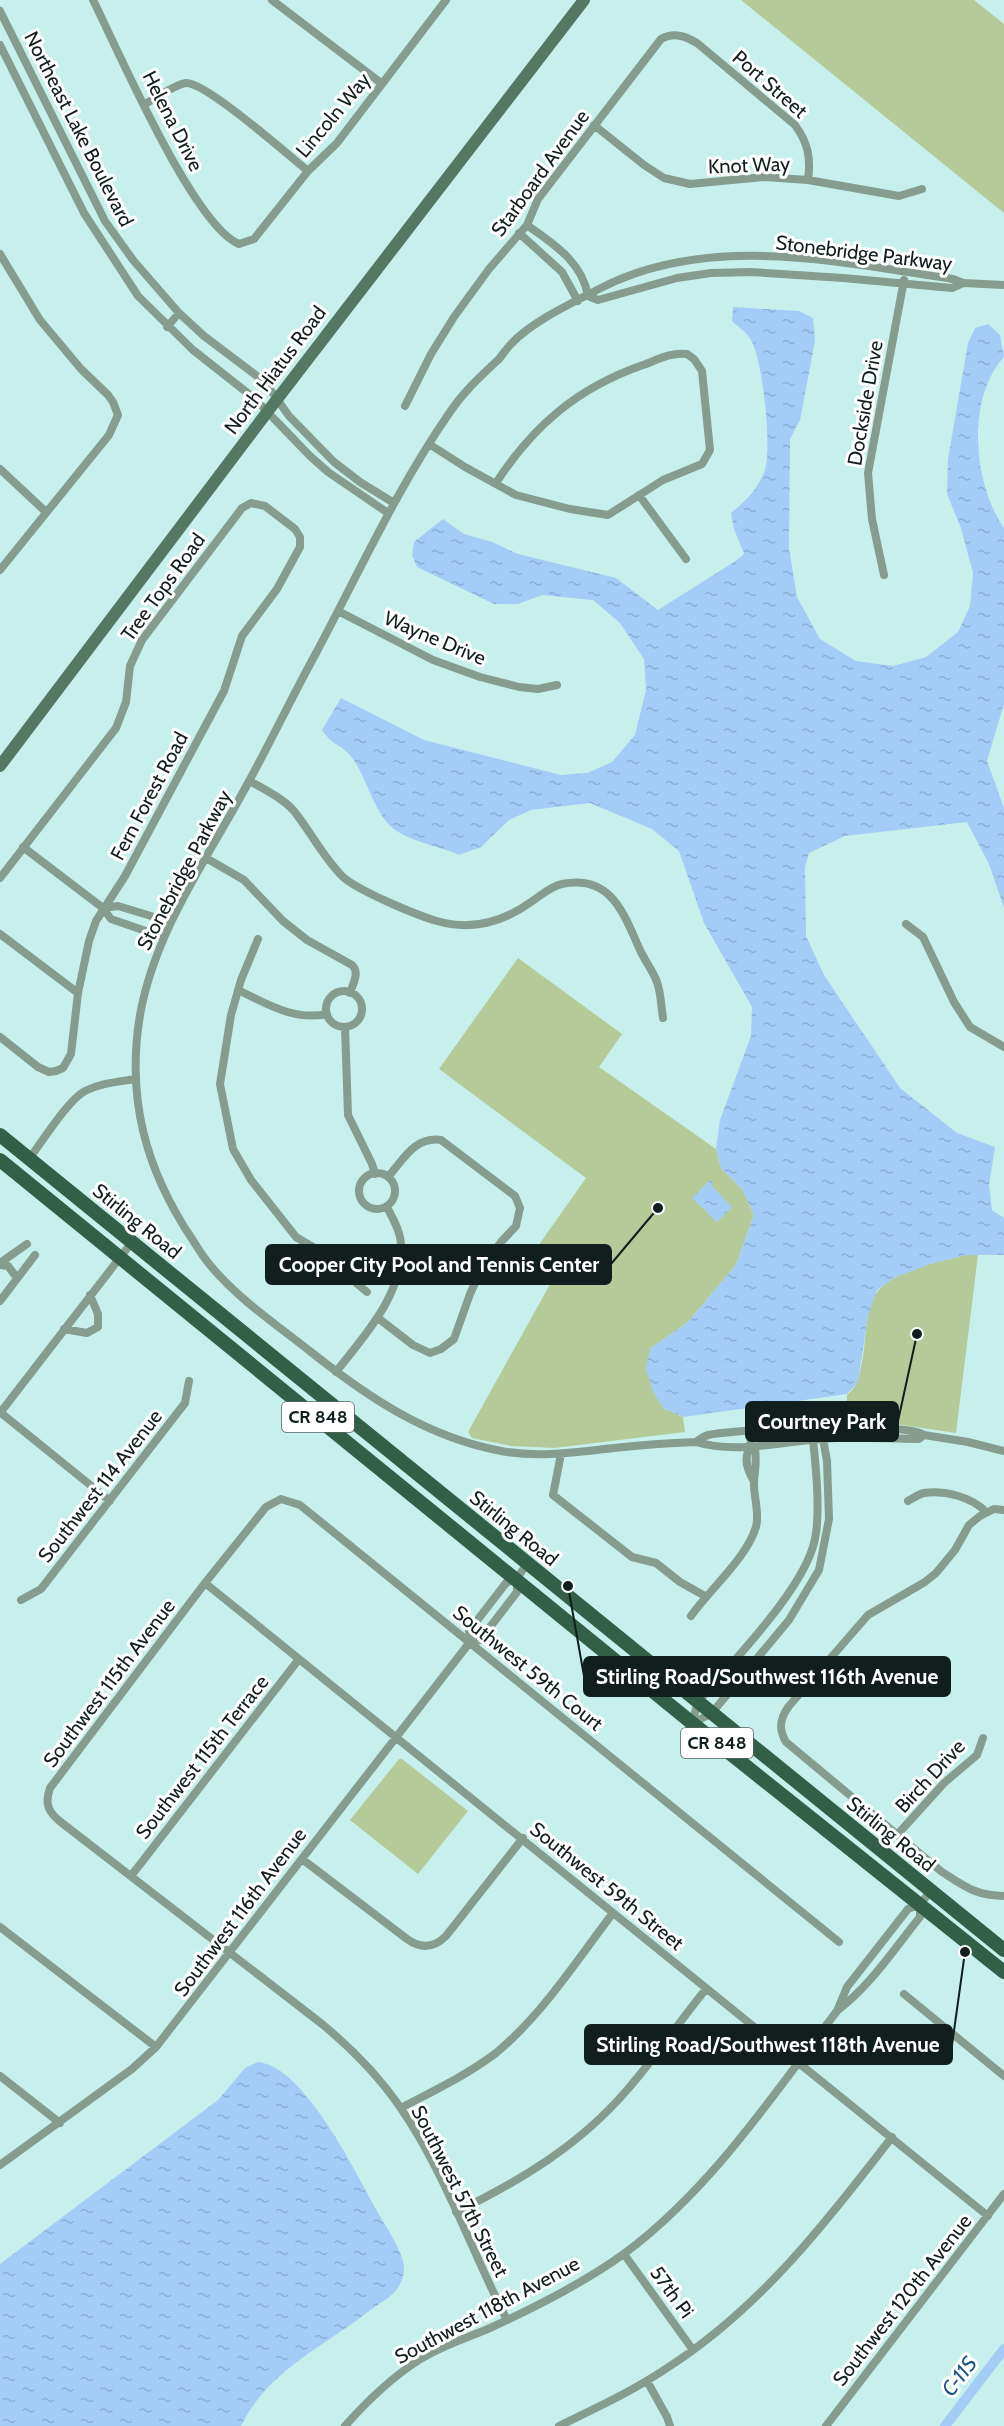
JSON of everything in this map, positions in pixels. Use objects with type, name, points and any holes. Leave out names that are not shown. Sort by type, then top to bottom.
[{"type":"main road","name":"Stirling Road","points":[[0,1135],[1004,1950]]},
{"type":"main road","name":"Stirling Road","points":[[0,1160],[517,1578],[692,1723],[1004,1972]]},
{"type":"street","name":"Helena Drive","points":[[93,0],[194,196],[223,234],[239,244]]},
{"type":"street","points":[[272,0],[381,84]]},
{"type":"street","name":"Lincoln Way","points":[[239,244],[254,239],[308,171],[337,143],[446,0]]},
{"type":"street","name":"North Hiatus Road","points":[[0,766],[277,399],[584,0]]},
{"type":"street","name":"Northeast Lake Boulevard","points":[[0,11],[105,221],[148,279],[204,336],[265,382],[289,416],[334,462],[360,482],[394,503]]},
{"type":"street","name":"Starboard Avenue","points":[[405,406],[453,317],[489,269],[527,225],[538,199],[656,43],[666,36],[676,35]]},
{"type":"street","name":"Port Street","points":[[676,35],[697,43],[795,125],[810,152],[808,180]]},
{"type":"street","name":"Northeast Lake Boulevard","points":[[0,45],[84,213],[138,296],[167,327],[268,411],[310,456],[388,513]]},
{"type":"street","points":[[145,104],[184,83],[197,85],[308,171]]},
{"type":"street","name":"Knot Way","points":[[594,125],[664,178],[690,184],[765,177],[808,180],[899,196],[922,189]]},
{"type":"street","points":[[527,225],[572,261],[586,287],[588,296]]},
{"type":"street","points":[[519,233],[562,272],[578,301]]},
{"type":"street","points":[[0,254],[40,320],[81,369],[108,395],[118,415],[109,435],[0,570]]},
{"type":"street","name":"Stonebridge Parkway","points":[[924,1435],[919,1439],[823,1438],[751,1446],[708,1445],[696,1442],[561,1454],[506,1452],[465,1442],[418,1425],[376,1401],[336,1372],[246,1301],[210,1265],[183,1226],[159,1183],[141,1132],[135,1080],[140,1017],[150,972],[171,922],[250,781],[388,513],[451,410],[474,380],[502,356],[512,343],[539,322],[602,287],[648,270],[704,259],[768,256],[800,258],[953,279],[963,283],[1004,285]]},
{"type":"street","name":"Dockside Drive","points":[[884,575],[872,519],[868,473],[905,272]]},
{"type":"street","name":"Stonebridge Parkway","points":[[588,296],[598,300],[646,285],[711,273],[795,274],[952,288],[963,283]]},
{"type":"street","points":[[167,327],[179,313]]},
{"type":"street","points":[[429,444],[495,483],[516,495],[570,509],[608,515],[663,480],[698,466],[706,460],[710,450],[702,371],[694,358],[680,353],[618,374],[572,400],[548,418],[512,458],[495,483]]},
{"type":"street","points":[[0,470],[46,512]]},
{"type":"street","points":[[639,495],[686,559]]},
{"type":"street","name":"Tree Tops Road","points":[[0,878],[116,728],[126,702],[130,666],[146,633],[237,514],[251,503],[266,506],[295,529],[300,537]]},
{"type":"street","name":"Fern Forest Road","points":[[0,1037],[38,1067],[50,1072],[63,1068],[71,1054],[78,993],[89,941],[103,909],[125,876],[224,690],[242,636],[277,589],[298,552],[300,537]]},
{"type":"street","name":"Wayne Drive","points":[[338,611],[433,660],[480,677],[538,689],[557,685]]},
{"type":"street","points":[[250,781],[278,798],[296,813],[325,858],[345,879],[364,891],[437,921],[469,926],[488,923],[513,914],[561,884],[598,887],[613,899],[626,915],[644,959],[657,981],[663,1018]]},
{"type":"street","points":[[23,847],[103,909],[111,919],[164,937]]},
{"type":"street","points":[[206,858],[244,880],[283,921],[307,940],[352,965],[355,968],[356,977],[350,993]]},
{"type":"street","points":[[103,909],[118,906],[171,922]]},
{"type":"street","points":[[906,924],[923,937],[954,1002],[970,1027],[1004,1047]]},
{"type":"street","points":[[0,934],[78,993]]},
{"type":"street","points":[[258,939],[231,1015],[220,1084],[233,1149],[251,1180],[296,1237],[313,1247],[367,1292]]},
{"type":"street","points":[[238,990],[296,1015],[327,1014]]},
{"type":"street","points":[[350,993],[359,1000],[362,1011],[357,1021],[345,1027],[331,1022],[326,1005],[333,995],[350,993]]},
{"type":"street","points":[[345,1027],[348,1115],[375,1174]]},
{"type":"street","points":[[29,1159],[66,1110],[83,1092],[104,1083],[135,1080]]},
{"type":"street","points":[[378,1318],[412,1345],[430,1353],[441,1349],[454,1339],[482,1268],[516,1226],[520,1208],[515,1196],[441,1140],[429,1138],[417,1144],[388,1177]]},
{"type":"street","points":[[375,1174],[388,1177],[395,1186],[396,1192],[387,1207],[371,1208],[362,1201],[361,1183],[365,1178],[375,1174]]},
{"type":"street","points":[[336,1372],[378,1318],[394,1284],[401,1246],[399,1233],[387,1207]]},
{"type":"street","points":[[110,1501],[0,1412],[132,1242]]},
{"type":"street","points":[[0,1264],[27,1244]]},
{"type":"street","points":[[0,1301],[35,1255]]},
{"type":"street","points":[[0,1264],[8,1266],[17,1278]]},
{"type":"street","points":[[64,1329],[87,1333],[98,1327],[98,1314],[90,1295]]},
{"type":"street","name":"Southwest 114 Avenue","points":[[21,1600],[41,1589],[110,1501],[185,1403],[189,1382]]},
{"type":"street","points":[[692,1723],[711,1714],[789,1620],[819,1570],[829,1519],[827,1461],[823,1438],[816,1428]]},
{"type":"street","points":[[692,1723],[698,1702],[782,1603],[805,1564],[815,1539],[813,1440],[816,1428]]},
{"type":"street","name":"Stonebridge Parkway","points":[[696,1442],[706,1436],[750,1432],[816,1428],[888,1428],[918,1431],[924,1435],[1004,1451]]},
{"type":"street","points":[[691,1616],[743,1552],[756,1526],[754,1481],[748,1471],[747,1456],[751,1446],[750,1432]]},
{"type":"street","points":[[561,1454],[553,1495],[632,1557],[656,1563],[680,1582],[705,1596]]},
{"type":"street","points":[[908,1501],[923,1493],[938,1493],[968,1499],[978,1503],[986,1512]]},
{"type":"street","name":"Southwest 59th Court","points":[[205,1583],[266,1507],[276,1500],[287,1500],[300,1505],[839,1942]]},
{"type":"street","points":[[1004,1510],[986,1512],[969,1525],[955,1550],[936,1573],[925,1582],[868,1615],[783,1714],[781,1734],[786,1742],[942,1872],[968,1889],[986,1896],[1004,1896]]},
{"type":"street","name":"Southwest 116th Avenue","points":[[470,1642],[469,1631],[506,1583],[517,1578],[527,1564]]},
{"type":"street","name":"Southwest 116th Avenue","points":[[0,2165],[132,2069],[156,2047],[396,1735],[470,1642],[480,1640],[517,1592],[517,1578]]},
{"type":"street","name":"Southwest 59th Street","points":[[205,1583],[396,1735],[988,2216]]},
{"type":"street","name":"Southwest 115th Avenue","points":[[47,1806],[50,1788],[205,1583]]},
{"type":"street","name":"Southwest 115th Terrace","points":[[131,1876],[299,1659]]},
{"type":"street","points":[[828,1660],[856,1683],[867,1688],[880,1689]]},
{"type":"street","name":"Birch Drive","points":[[897,1835],[944,1783],[977,1755],[983,1738]]},
{"type":"street","name":"Southwest 57th Street","points":[[47,1806],[53,1816],[340,2039],[380,2081],[401,2108],[428,2154],[507,2320]]},
{"type":"street","points":[[302,1859],[407,1939],[427,1946],[436,1944],[446,1936],[523,1838]]},
{"type":"street","name":"Southwest 118th Avenue","points":[[345,2426],[390,2380],[421,2358],[507,2320],[579,2282],[624,2254],[681,2204],[719,2163],[798,2062],[837,2011],[847,1987],[901,1918],[908,1910],[920,1904],[931,1891]]},
{"type":"street","name":"Southwest 118th Avenue","points":[[837,2011],[857,1996],[920,1917],[920,1904]]},
{"type":"street","points":[[401,2108],[466,2073],[514,2037],[613,1913]]},
{"type":"street","points":[[0,1927],[156,2047]]},
{"type":"street","points":[[456,2212],[531,2172],[583,2133],[628,2090],[706,1989]]},
{"type":"street","points":[[904,1994],[1004,2076]]},
{"type":"street","points":[[0,2076],[60,2123]]},
{"type":"street","points":[[559,2426],[647,2381],[693,2350],[755,2299],[788,2266],[892,2137]]},
{"type":"street","name":"Southwest 120th Avenue","points":[[826,2426],[1004,2194]]},
{"type":"street","name":"57th Pi","points":[[624,2254],[693,2350]]},
{"type":"street","points":[[647,2381],[668,2417],[669,2426]]},
{"type":"green space","points":[[741,0],[974,0],[1004,24],[1004,213]]},
{"type":"green space","points":[[518,958],[622,1034],[599,1067],[716,1149],[721,1168],[742,1189],[754,1215],[736,1265],[688,1322],[650,1349],[663,1408],[683,1417],[685,1432],[554,1448],[511,1446],[472,1438],[468,1432],[559,1268],[560,1263],[538,1246],[586,1178],[439,1069]]},
{"type":"green space","points":[[978,1255],[956,1433],[889,1423],[847,1422],[847,1395],[854,1388],[859,1376],[868,1314],[879,1289],[901,1274],[943,1260]]},
{"type":"green space","points":[[399,1759],[402,1759],[468,1811],[418,1874],[350,1820]]},
{"type":"water","points":[[733,307],[799,311],[813,318],[815,341],[800,420],[790,439],[789,548],[797,597],[820,639],[856,661],[893,666],[926,657],[958,632],[970,606],[973,573],[961,528],[947,494],[948,459],[968,343],[975,328],[988,324],[1000,335],[1004,357],[992,374],[984,395],[979,418],[978,441],[980,465],[986,488],[1004,528],[1004,704],[987,761],[1004,808],[1004,908],[989,864],[967,822],[845,836],[809,853],[805,867],[806,936],[824,975],[900,1088],[957,1133],[995,1147],[989,1185],[992,1210],[1004,1218],[1004,1255],[967,1255],[933,1263],[896,1277],[877,1290],[868,1316],[858,1382],[847,1394],[683,1417],[663,1408],[653,1391],[646,1369],[650,1349],[688,1322],[736,1265],[754,1215],[742,1189],[721,1168],[716,1149],[720,1120],[751,1036],[752,1007],[704,923],[679,851],[652,829],[590,803],[531,810],[509,820],[481,847],[459,855],[409,837],[386,822],[355,762],[322,730],[341,698],[424,740],[561,775],[587,773],[612,762],[635,735],[646,690],[644,659],[620,623],[593,600],[542,595],[518,604],[494,604],[417,567],[412,555],[414,542],[443,519],[464,534],[492,542],[518,554],[616,578],[658,610],[734,562],[744,554],[734,529],[731,513],[751,494],[765,470],[767,423],[762,381],[754,347],[749,337],[732,321]]},
{"type":"water","points":[[710,1180],[713,1183],[711,1185],[732,1207],[717,1222],[692,1198]]},
{"type":"water","points":[[258,2062],[275,2068],[293,2082],[310,2101],[342,2148],[401,2255],[404,2273],[397,2290],[282,2374],[252,2406],[241,2426],[0,2426],[0,2264],[218,2100],[245,2068]]},
{"type":"waterway","name":"C-11S","points":[[945,2426],[1004,2349]]},
{"type":"place","name":"Cooper City Pool and Tennis Center","points":[[658,1208]]},
{"type":"place","name":"Courtney Park","points":[[917,1334]]},
{"type":"place","name":"Stirling Road/Southwest 116th Avenue","points":[[568,1586]]},
{"type":"place","name":"Stirling Road/Southwest 118th Avenue","points":[[965,1952]]}]
